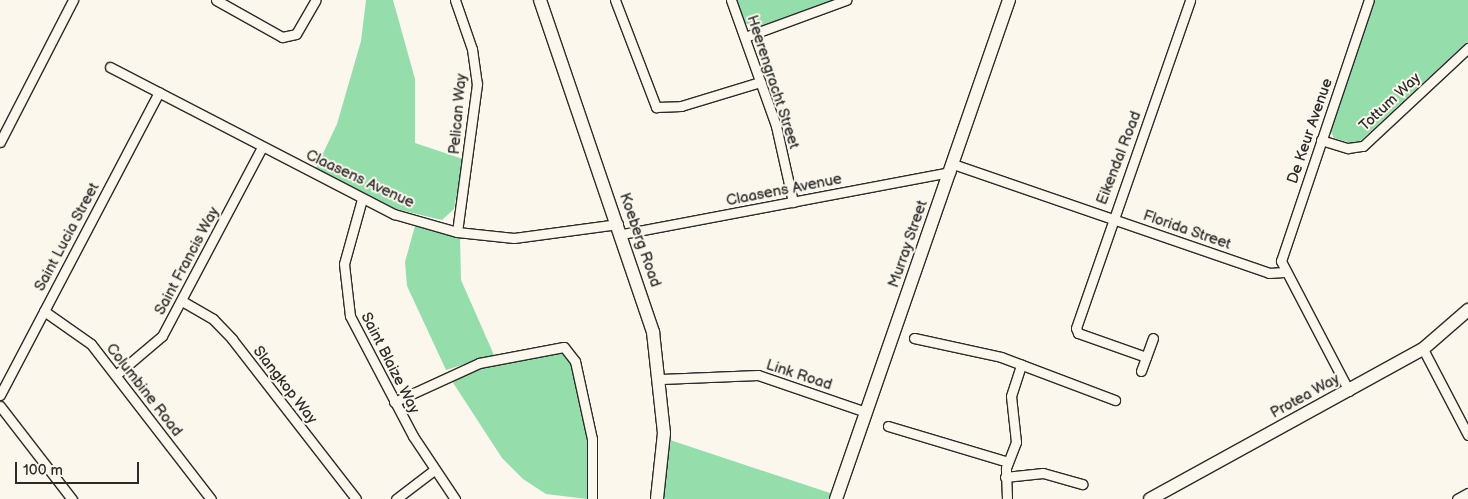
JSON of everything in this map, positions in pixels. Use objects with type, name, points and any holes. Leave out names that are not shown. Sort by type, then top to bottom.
[{"type":"street","points":[[0,142],[73,0]]},
{"type":"street","points":[[216,0],[282,37],[296,34],[316,0]]},
{"type":"street","name":"Pelican Way","points":[[455,0],[472,48],[477,84],[457,232]]},
{"type":"street","name":"Koeberg Road","points":[[540,0],[620,229],[653,332],[661,379],[664,434],[657,499]]},
{"type":"street","points":[[615,0],[656,107],[681,106],[760,82]]},
{"type":"street","name":"Heerengracht Street","points":[[732,0],[776,126],[793,202]]},
{"type":"street","points":[[745,37],[846,0]]},
{"type":"street","name":"Murray Street","points":[[836,499],[1009,0]]},
{"type":"street","name":"Eikendal Road","points":[[1146,357],[1078,333],[1076,326],[1111,218],[1190,0]]},
{"type":"street","name":"De Keur Avenue","points":[[1284,272],[1281,256],[1369,0]]},
{"type":"street","name":"Tottum Way","points":[[1321,140],[1348,148],[1363,146],[1468,48]]},
{"type":"street","name":"Claasens Avenue","points":[[110,67],[362,199],[394,214],[457,232],[514,238],[620,229],[793,202],[952,168]]},
{"type":"street","name":"Saint Lucia Street","points":[[0,395],[159,92]]},
{"type":"street","name":"Saint Francis Way","points":[[117,374],[162,336],[262,147]]},
{"type":"street","name":"Florida Street","points":[[952,168],[1111,218],[1269,273],[1284,272]]},
{"type":"street","name":"Saint Blaize Way","points":[[362,199],[345,257],[345,296],[358,336],[434,470],[455,499]]},
{"type":"street","points":[[1284,272],[1349,391]]},
{"type":"street","name":"Slangkop Way","points":[[182,301],[214,319],[232,339],[356,499]]},
{"type":"street","name":"Protea Way","points":[[1150,499],[1423,349],[1468,310]]},
{"type":"street","name":"Columbine Road","points":[[44,311],[81,334],[117,374],[210,499]]},
{"type":"street","points":[[914,338],[1021,364],[1115,400]]},
{"type":"street","points":[[1142,371],[1153,338]]},
{"type":"street","points":[[394,402],[479,363],[564,347],[575,361],[592,439],[592,499]]},
{"type":"street","points":[[1423,349],[1468,435]]},
{"type":"street","points":[[1007,499],[1005,477],[1008,462],[1016,442],[1011,396],[1021,364]]},
{"type":"street","name":"Link Road","points":[[661,379],[758,375],[866,412]]},
{"type":"street","points":[[0,406],[72,499]]},
{"type":"street","points":[[888,426],[1008,462]]},
{"type":"street","points":[[396,499],[434,470]]},
{"type":"street","points":[[1005,477],[1043,473],[1082,484]]},
{"type":"street","points":[[1458,499],[1468,493]]},
{"type":"green space","points":[[366,0],[393,0],[415,79],[415,143],[463,159],[454,209],[442,220],[396,209],[316,168],[337,124],[361,41]]},
{"type":"green space","points":[[736,0],[834,0],[755,28],[745,23]]},
{"type":"green space","points":[[1375,0],[1468,0],[1468,41],[1359,142],[1351,143],[1334,138],[1330,130]]},
{"type":"green space","points":[[415,226],[460,237],[461,280],[494,355],[446,370],[407,286],[405,262]]},
{"type":"green space","points":[[561,351],[570,362],[588,439],[587,499],[546,494],[523,479],[502,458],[450,378],[486,366]]},
{"type":"green space","points":[[670,440],[833,494],[832,499],[662,499]]}]
